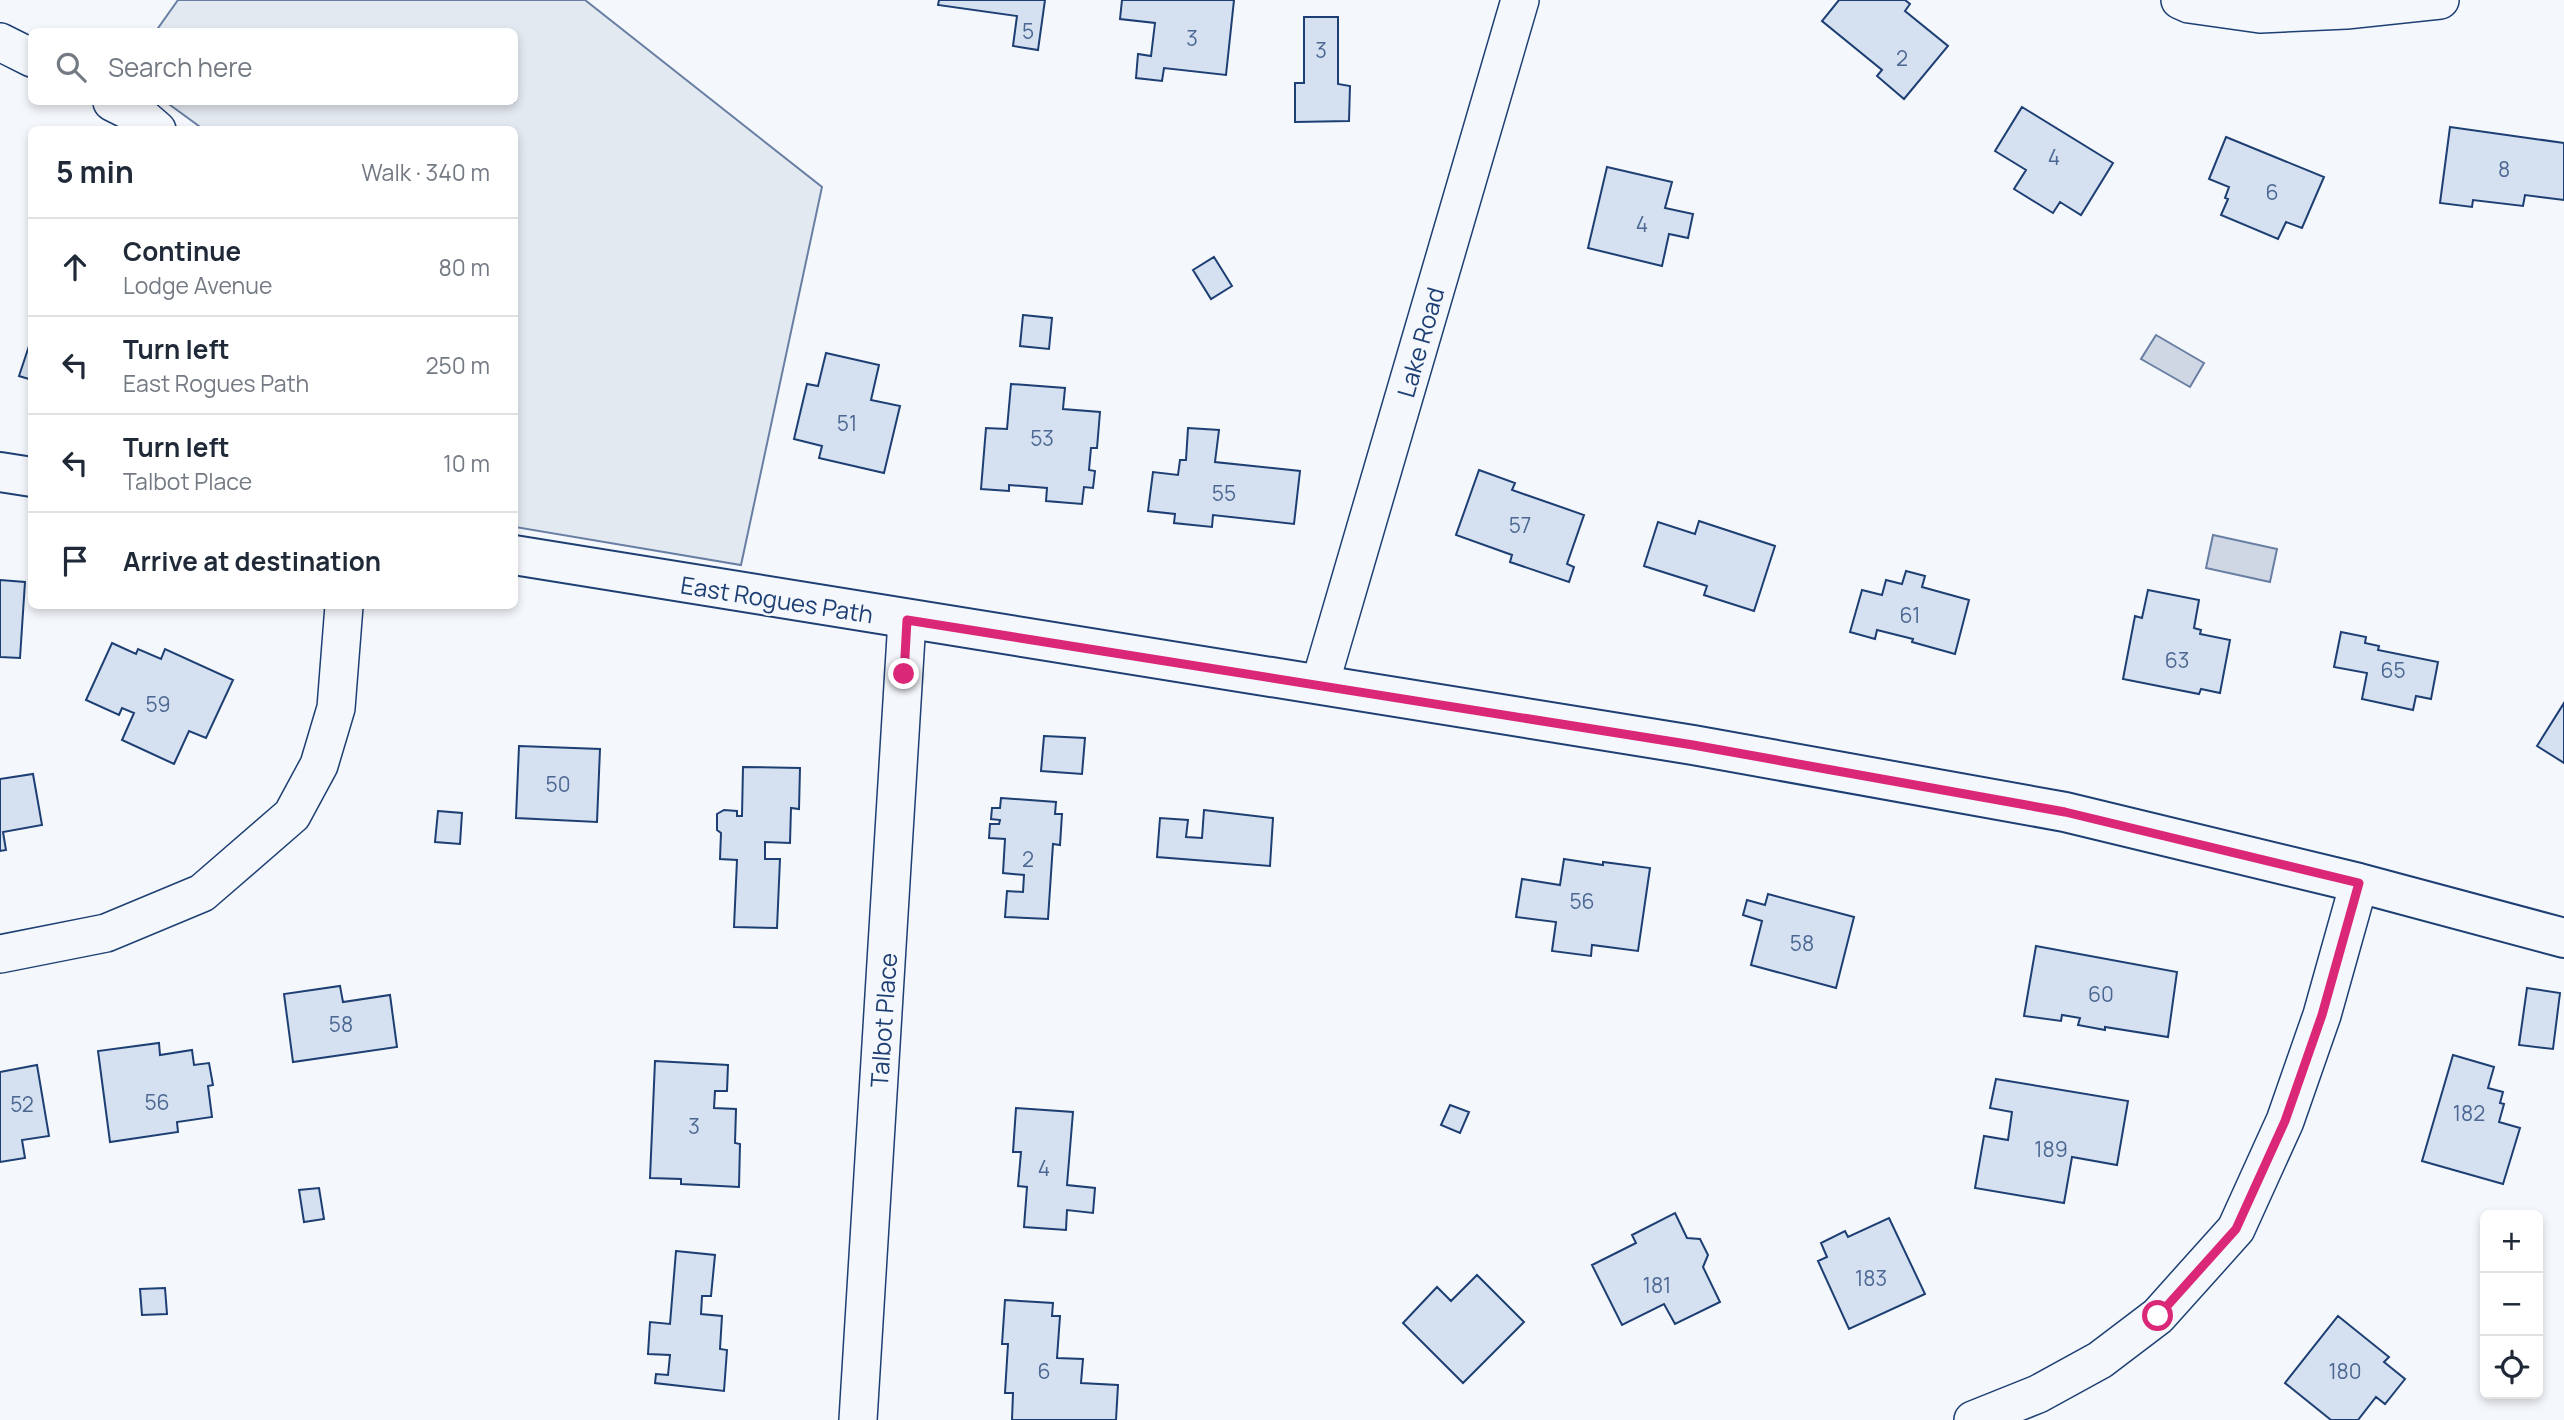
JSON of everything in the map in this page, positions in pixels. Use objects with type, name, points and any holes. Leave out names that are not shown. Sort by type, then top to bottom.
[{"type":"street","name":"Lake Road","points":[[1320,684],[1520,0]]},
{"type":"street","points":[[2180,0],[2189,4],[2260,14],[2346,10],[2440,0]]},
{"type":"street","points":[[0,42],[28,56]]},
{"type":"street","points":[[118,105],[142,117],[152,126]]},
{"type":"street","points":[[0,472],[28,476]]},
{"type":"street","name":"East Rogues Path","points":[[518,556],[1693,745],[2065,812],[2359,883],[2564,938]]},
{"type":"street","points":[[0,954],[106,933],[202,893],[292,815],[319,765],[336,708],[344,609]]},
{"type":"street","name":"Talbot Place","points":[[858,1420],[907,620]]},
{"type":"street","points":[[1973,1420],[2038,1394],[2100,1360],[2158,1316],[2236,1229],[2285,1121],[2322,1015],[2359,883]]},
{"type":"shaded area","points":[[178,0],[585,0],[822,187],[741,565],[518,528],[518,126],[199,126],[170,105],[518,105],[518,28],[158,28]]},
{"type":"shaded area","points":[[2156,335],[2204,363],[2190,387],[2141,359]]},
{"type":"shaded area","points":[[2213,535],[2277,549],[2270,582],[2206,568]]},
{"type":"building","points":[[939,0],[1045,0],[1038,50],[1013,46],[1017,16],[938,5]]},
{"type":"building","points":[[1122,0],[1234,0],[1226,75],[1164,68],[1162,81],[1136,78],[1138,54],[1151,56],[1155,23],[1120,19]]},
{"type":"building","points":[[1839,0],[1905,0],[1910,4],[1905,11],[1948,46],[1904,99],[1877,76],[1882,70],[1822,21]]},
{"type":"building","points":[[1304,17],[1338,17],[1338,84],[1350,86],[1349,121],[1295,122],[1295,83],[1304,83]]},
{"type":"building","points":[[2022,107],[2113,163],[2081,215],[2060,202],[2053,213],[2014,189],[2026,170],[1995,151]]},
{"type":"building","points":[[2450,127],[2564,143],[2564,200],[2525,195],[2523,206],[2473,200],[2472,207],[2440,203]]},
{"type":"building","points":[[2226,137],[2324,177],[2302,228],[2286,222],[2278,239],[2221,215],[2228,199],[2225,198],[2229,187],[2209,179]]},
{"type":"building","points":[[1607,167],[1672,182],[1665,208],[1693,214],[1688,238],[1669,234],[1662,266],[1588,248]]},
{"type":"building","points":[[1214,257],[1232,286],[1211,299],[1193,270]]},
{"type":"building","points":[[1023,315],[1052,318],[1049,349],[1020,346]]},
{"type":"building","points":[[28,349],[28,379],[19,376]]},
{"type":"building","points":[[826,353],[879,365],[871,400],[900,406],[884,473],[819,458],[822,446],[794,439],[807,384],[818,386]]},
{"type":"building","points":[[1011,384],[1065,388],[1063,409],[1100,412],[1097,448],[1091,448],[1089,470],[1095,471],[1093,488],[1084,487],[1082,504],[1046,501],[1047,488],[1009,485],[1009,491],[981,489],[986,428],[1007,429]]},
{"type":"building","points":[[1188,428],[1219,430],[1215,462],[1300,471],[1294,524],[1213,515],[1212,527],[1174,523],[1175,514],[1148,511],[1153,472],[1178,475],[1180,460],[1186,460]]},
{"type":"building","points":[[1479,470],[1515,483],[1512,490],[1584,515],[1567,564],[1574,567],[1569,582],[1510,562],[1512,555],[1456,535]]},
{"type":"building","points":[[1699,521],[1775,546],[1754,611],[1704,595],[1707,586],[1644,566],[1658,522],[1695,534]]},
{"type":"building","points":[[1906,571],[1925,576],[1922,587],[1969,600],[1955,654],[1877,630],[1875,639],[1850,632],[1862,590],[1882,595],[1886,580],[1902,584]]},
{"type":"building","points":[[0,580],[25,582],[20,658],[0,657]]},
{"type":"building","points":[[2148,590],[2199,600],[2194,628],[2201,630],[2200,634],[2230,640],[2220,693],[2201,689],[2199,694],[2123,679],[2135,616],[2142,618]]},
{"type":"building","points":[[2341,632],[2366,637],[2365,643],[2379,646],[2378,650],[2438,662],[2431,699],[2416,696],[2413,710],[2362,699],[2367,673],[2334,667]]},
{"type":"building","points":[[112,643],[136,654],[138,649],[161,659],[165,649],[233,680],[206,738],[189,731],[174,764],[122,740],[134,713],[122,708],[119,715],[86,700]]},
{"type":"building","points":[[2564,703],[2564,763],[2537,746]]},
{"type":"building","points":[[1044,736],[1085,738],[1082,774],[1041,771]]},
{"type":"building","points":[[519,746],[600,749],[597,822],[516,818]]},
{"type":"building","points":[[743,767],[800,768],[799,809],[791,808],[790,843],[765,842],[765,859],[780,859],[777,928],[734,927],[737,860],[720,859],[721,833],[717,830],[717,814],[724,810],[737,811],[737,816],[742,816]]},
{"type":"building","points":[[33,774],[42,825],[3,832],[6,850],[0,851],[0,779]]},
{"type":"building","points":[[1001,798],[1056,802],[1055,814],[1062,814],[1060,845],[1053,844],[1048,919],[1005,917],[1007,891],[1023,892],[1024,875],[1003,873],[1005,839],[989,838],[990,824],[999,824],[1000,820],[991,819],[992,808],[1000,808]]},
{"type":"building","points":[[1204,810],[1273,818],[1270,866],[1157,857],[1160,818],[1188,820],[1186,837],[1202,838]]},
{"type":"building","points":[[438,811],[462,813],[460,844],[435,842]]},
{"type":"building","points":[[1564,859],[1650,868],[1638,951],[1592,945],[1591,956],[1552,951],[1556,922],[1516,917],[1522,879],[1560,885]]},
{"type":"building","points":[[1768,894],[1854,917],[1836,988],[1751,965],[1762,921],[1743,915],[1747,900],[1765,905]]},
{"type":"building","points":[[2036,946],[2177,972],[2168,1037],[2078,1025],[2080,1018],[2062,1015],[2061,1021],[2024,1016]]},
{"type":"building","points":[[340,986],[343,1002],[390,995],[397,1047],[293,1062],[284,994]]},
{"type":"building","points":[[2527,988],[2560,993],[2553,1049],[2519,1045]]},
{"type":"building","points":[[159,1043],[160,1055],[192,1050],[194,1065],[209,1063],[213,1085],[208,1086],[212,1117],[177,1122],[178,1132],[110,1142],[98,1051]]},
{"type":"building","points":[[2453,1055],[2494,1067],[2488,1088],[2503,1092],[2500,1103],[2504,1104],[2499,1122],[2520,1128],[2503,1184],[2422,1161]]},
{"type":"building","points":[[655,1061],[728,1065],[727,1091],[715,1091],[714,1108],[736,1109],[735,1143],[740,1144],[739,1187],[681,1184],[681,1179],[650,1178]]},
{"type":"building","points":[[37,1065],[49,1136],[22,1140],[25,1158],[0,1162],[0,1072]]},
{"type":"building","points":[[1996,1079],[2128,1101],[2117,1165],[2072,1157],[2064,1203],[1975,1188],[1984,1136],[2008,1140],[2012,1112],[1990,1108]]},
{"type":"building","points":[[1450,1105],[1469,1112],[1460,1133],[1441,1125]]},
{"type":"building","points":[[1016,1108],[1073,1112],[1067,1185],[1095,1188],[1093,1213],[1067,1210],[1066,1230],[1024,1227],[1027,1187],[1018,1186],[1021,1152],[1013,1152]]},
{"type":"building","points":[[319,1188],[324,1219],[304,1222],[299,1190]]},
{"type":"building","points":[[1675,1213],[1687,1238],[1700,1239],[1708,1255],[1703,1267],[1720,1302],[1675,1324],[1664,1304],[1622,1325],[1592,1265],[1636,1243],[1632,1235]]},
{"type":"building","points":[[1889,1218],[1925,1294],[1849,1329],[1818,1261],[1827,1257],[1821,1243],[1845,1231],[1848,1237]]},
{"type":"building","points":[[676,1251],[715,1255],[711,1296],[702,1296],[701,1314],[722,1316],[720,1349],[727,1350],[724,1391],[655,1383],[656,1374],[668,1375],[670,1355],[648,1354],[650,1322],[670,1324]]},
{"type":"building","points":[[1477,1275],[1524,1322],[1463,1383],[1403,1323],[1437,1287],[1451,1301]]},
{"type":"building","points":[[165,1288],[167,1314],[142,1315],[140,1289]]},
{"type":"building","points":[[1005,1300],[1053,1303],[1052,1316],[1060,1316],[1057,1358],[1083,1359],[1081,1383],[1118,1385],[1116,1420],[1012,1420],[1013,1393],[1005,1393],[1008,1344],[1002,1344]]},
{"type":"building","points":[[2338,1316],[2389,1357],[2384,1362],[2405,1379],[2385,1404],[2376,1397],[2358,1420],[2331,1420],[2285,1383]]},
{"type":"route","points":[[904,674],[907,620],[1693,745],[2065,812],[2359,883],[2322,1015],[2285,1121],[2236,1229],[2158,1316]]}]
